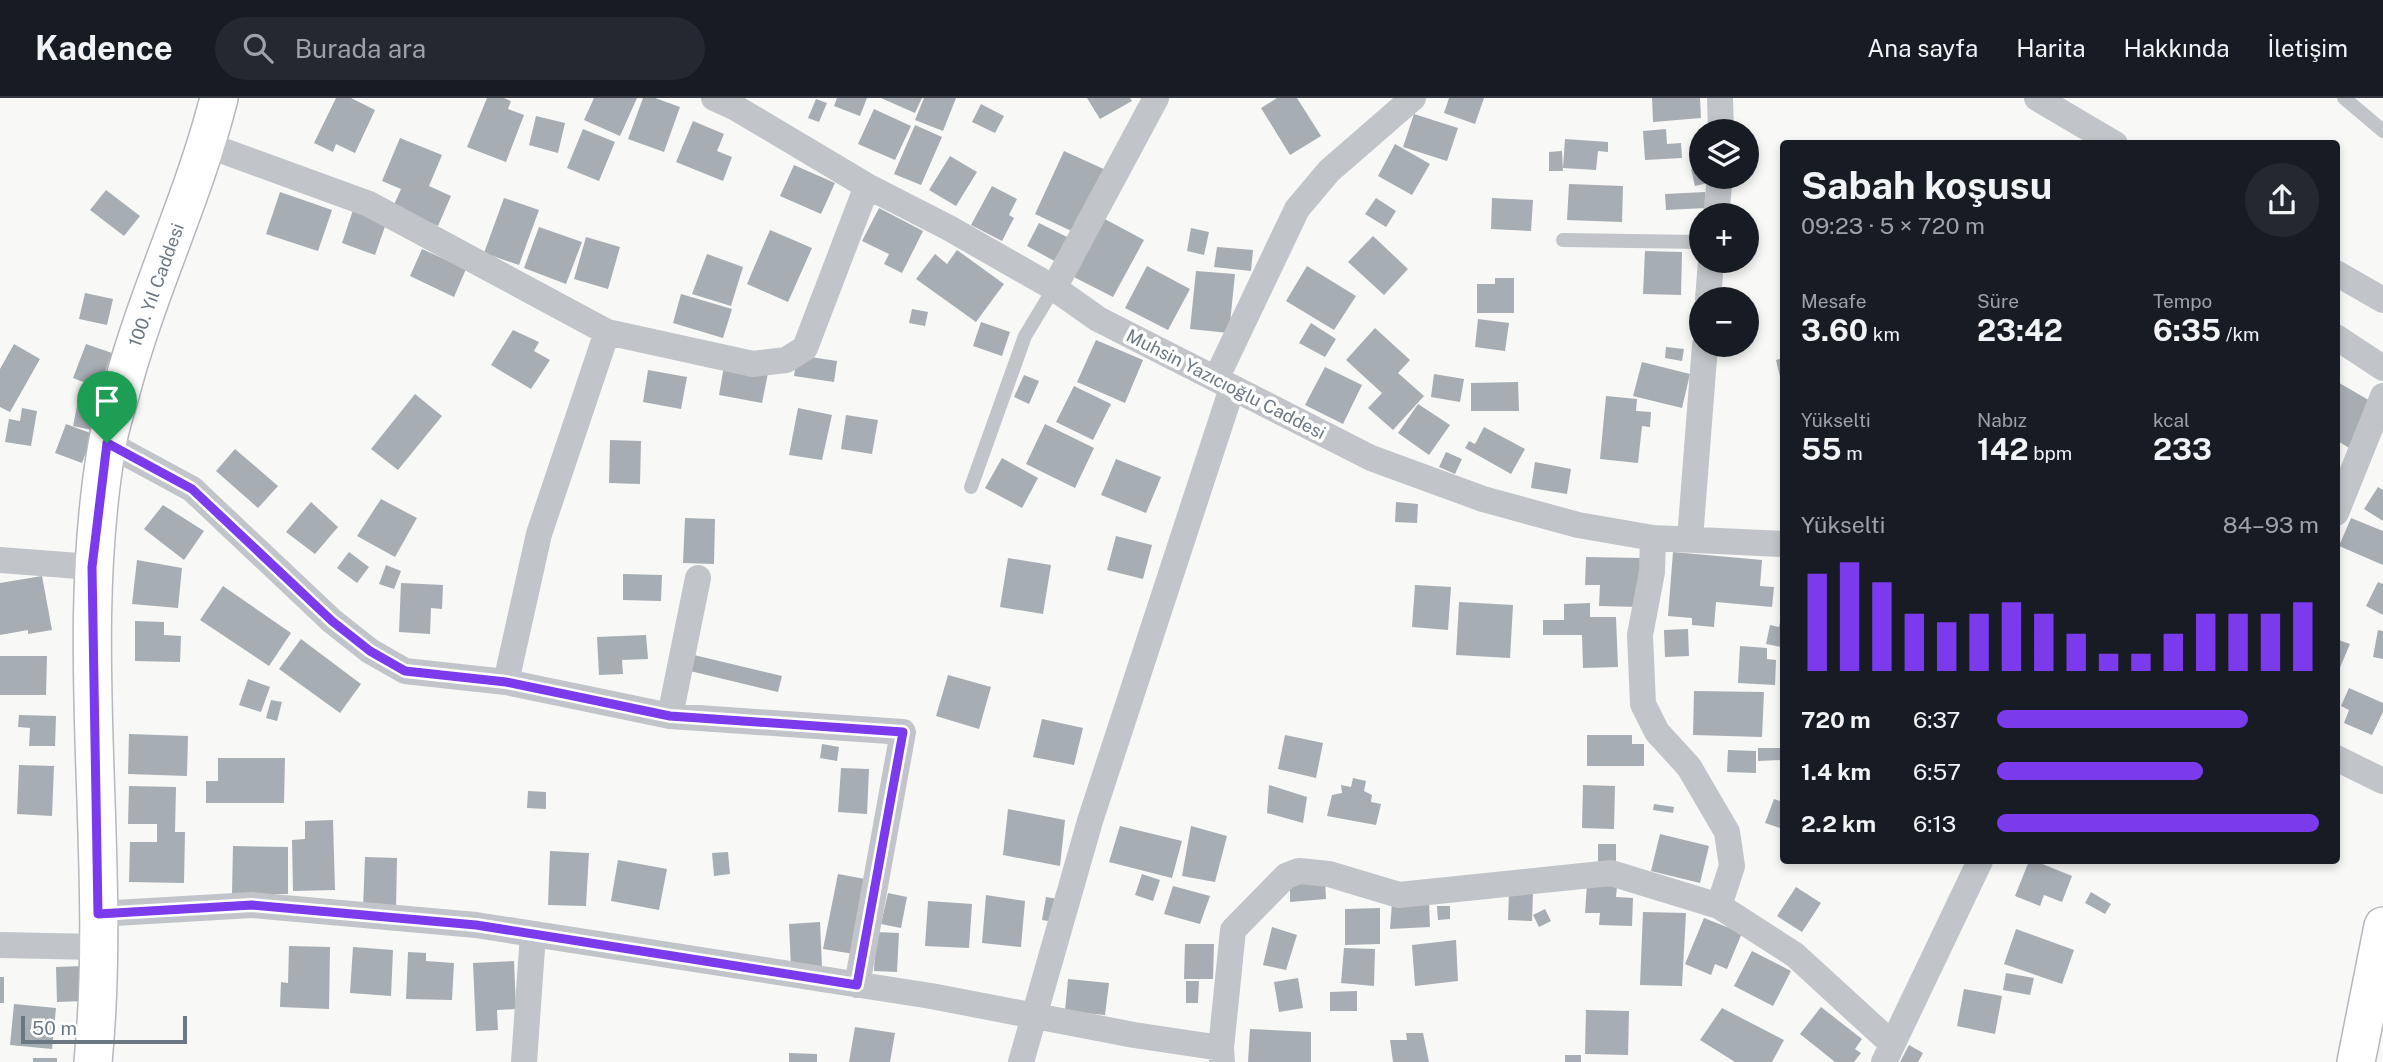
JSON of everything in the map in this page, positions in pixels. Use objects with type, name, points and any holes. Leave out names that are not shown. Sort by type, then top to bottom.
[{"type":"street","name":"100. Yıl Caddesi","points":[[93,1062],[98,930],[92,567],[107,443],[133,345],[207,145],[219,98]]},
{"type":"street","points":[[1054,288],[1156,98]]},
{"type":"street","points":[[1021,1062],[1090,821],[1224,383],[1297,209],[1385,107],[1413,98]]},
{"type":"street","points":[[1720,98],[1721,119]]},
{"type":"street","points":[[2037,98],[2108,140]]},
{"type":"street","name":"Muhsin Yazıcıoğlu Caddesi","points":[[730,101],[867,186],[949,228],[1054,288],[1098,319],[1371,458],[1483,499],[1578,525],[1653,538],[1780,544]]},
{"type":"street","points":[[207,145],[369,204],[607,332],[753,364],[786,360],[805,348],[867,186]]},
{"type":"street","points":[[2340,275],[2383,300]]},
{"type":"street","points":[[506,682],[539,534],[607,332]]},
{"type":"street","points":[[2340,340],[2383,368]]},
{"type":"street","points":[[1690,538],[1704,357]]},
{"type":"street","points":[[2340,503],[2383,396]]},
{"type":"street","points":[[107,443],[192,489],[332,621],[370,651],[405,671],[506,682],[670,716],[903,732],[857,985]]},
{"type":"street","points":[[1653,538],[1652,572],[1640,635],[1643,704],[1657,732],[1689,767],[1727,832],[1732,866],[1719,906]]},
{"type":"street","points":[[0,560],[92,567]]},
{"type":"street","points":[[670,716],[698,578]]},
{"type":"street","points":[[2340,760],[2383,781]]},
{"type":"street","points":[[0,944],[252,905],[476,925],[1035,1016],[1222,1055],[1233,930],[1286,876],[1298,871],[1329,874],[1399,895],[1611,873],[1719,906],[1795,955],[1887,1053],[1979,864]]},
{"type":"street","points":[[2357,1062],[2379,974],[2383,926]]},
{"type":"street","points":[[524,1062],[533,934]]},
{"type":"lane","points":[[2344,98],[2383,131]]},
{"type":"lane","points":[[1563,240],[1689,242]]},
{"type":"lane","points":[[971,487],[1025,336],[1054,288]]},
{"type":"building","points":[[336,98],[351,98],[375,110],[355,153],[336,144],[333,152],[314,143]]},
{"type":"building","points":[[487,98],[504,98],[511,101],[508,109],[524,115],[506,162],[467,147]]},
{"type":"building","points":[[594,98],[637,98],[620,136],[584,120]]},
{"type":"building","points":[[643,98],[655,98],[680,107],[664,152],[628,139]]},
{"type":"building","points":[[837,98],[867,98],[860,116],[834,106]]},
{"type":"building","points":[[881,98],[922,98],[915,113]]},
{"type":"building","points":[[924,98],[956,98],[943,131],[915,120]]},
{"type":"building","points":[[1087,98],[1130,98],[1132,101],[1100,119]]},
{"type":"building","points":[[1277,98],[1297,98],[1321,136],[1290,155],[1261,108]]},
{"type":"building","points":[[1449,98],[1484,98],[1475,124],[1444,113]]},
{"type":"building","points":[[1652,98],[1700,98],[1701,118],[1653,122]]},
{"type":"building","points":[[816,99],[827,103],[819,122],[808,118]]},
{"type":"building","points":[[981,104],[1004,116],[995,133],[972,122]]},
{"type":"building","points":[[874,109],[911,126],[895,160],[858,144]]},
{"type":"building","points":[[1414,114],[1458,128],[1447,161],[1403,147]]},
{"type":"building","points":[[536,116],[565,123],[558,153],[529,145]]},
{"type":"building","points":[[693,121],[724,134],[717,151],[732,157],[723,181],[676,162]]},
{"type":"building","points":[[915,125],[942,137],[921,185],[894,174]]},
{"type":"building","points":[[583,129],[615,142],[599,181],[567,168]]},
{"type":"building","points":[[1666,129],[1667,144],[1681,143],[1682,158],[1645,160],[1643,131]]},
{"type":"building","points":[[400,138],[442,155],[429,186],[451,196],[438,226],[393,207],[401,189],[382,181]]},
{"type":"building","points":[[1565,139],[1608,142],[1608,152],[1598,151],[1596,170],[1563,168]]},
{"type":"building","points":[[1395,144],[1430,164],[1412,195],[1378,176]]},
{"type":"building","points":[[1064,151],[1108,171],[1078,234],[1035,214]]},
{"type":"building","points":[[1562,151],[1563,171],[1549,171],[1549,152]]},
{"type":"building","points":[[950,156],[977,172],[956,206],[929,190]]},
{"type":"building","points":[[794,165],[835,183],[821,214],[780,196]]},
{"type":"building","points":[[1569,184],[1623,186],[1622,222],[1567,220]]},
{"type":"building","points":[[992,186],[1017,199],[1009,215],[1014,218],[1002,241],[971,225]]},
{"type":"building","points":[[106,190],[140,216],[124,236],[90,210]]},
{"type":"building","points":[[280,192],[332,210],[318,251],[266,234]]},
{"type":"building","points":[[1705,192],[1706,203],[1689,203],[1689,209],[1666,210],[1665,194]]},
{"type":"building","points":[[504,198],[539,210],[519,265],[484,253]]},
{"type":"building","points":[[1376,198],[1396,211],[1386,227],[1365,214]]},
{"type":"building","points":[[1492,198],[1533,200],[1531,231],[1491,229]]},
{"type":"building","points":[[354,207],[388,218],[375,255],[342,243]]},
{"type":"building","points":[[879,208],[923,231],[902,273],[884,264],[889,254],[862,241]]},
{"type":"building","points":[[1101,217],[1144,240],[1113,297],[1070,275]]},
{"type":"building","points":[[1039,223],[1071,239],[1058,263],[1027,246]]},
{"type":"building","points":[[539,227],[582,242],[566,284],[524,268]]},
{"type":"building","points":[[1191,228],[1209,232],[1204,255],[1187,251]]},
{"type":"building","points":[[770,230],[812,248],[788,302],[747,284]]},
{"type":"building","points":[[1373,236],[1408,269],[1384,295],[1348,262]]},
{"type":"building","points":[[586,237],[620,247],[608,289],[574,279]]},
{"type":"building","points":[[1217,247],[1253,250],[1251,271],[1214,267]]},
{"type":"building","points":[[422,249],[466,269],[454,297],[410,276]]},
{"type":"building","points":[[957,250],[1004,284],[976,322],[916,279],[935,254],[947,264]]},
{"type":"building","points":[[1645,251],[1682,252],[1681,295],[1643,294]]},
{"type":"building","points":[[707,254],[743,267],[731,306],[692,294]]},
{"type":"building","points":[[1147,266],[1190,289],[1168,330],[1125,308]]},
{"type":"building","points":[[1307,266],[1356,296],[1334,330],[1286,301]]},
{"type":"building","points":[[1196,271],[1235,274],[1229,333],[1190,329]]},
{"type":"building","points":[[1495,278],[1514,278],[1514,313],[1477,313],[1477,284],[1495,284]]},
{"type":"building","points":[[85,293],[113,299],[107,325],[79,319]]},
{"type":"building","points":[[681,294],[732,309],[723,338],[673,323]]},
{"type":"building","points":[[912,309],[928,312],[925,326],[909,323]]},
{"type":"building","points":[[1478,319],[1509,323],[1505,351],[1475,347]]},
{"type":"building","points":[[981,322],[1010,332],[1002,356],[973,346]]},
{"type":"building","points":[[1311,323],[1336,339],[1325,357],[1299,343]]},
{"type":"building","points":[[1375,328],[1410,360],[1398,373],[1424,396],[1393,430],[1368,408],[1382,393],[1346,360]]},
{"type":"building","points":[[513,330],[539,342],[534,351],[550,360],[531,389],[491,365]]},
{"type":"building","points":[[1096,340],[1143,360],[1125,403],[1077,382]]},
{"type":"building","points":[[14,344],[40,359],[10,412],[0,407],[0,369]]},
{"type":"building","points":[[86,344],[112,353],[99,388],[73,378]]},
{"type":"building","points":[[1666,347],[1684,349],[1682,361],[1665,358]]},
{"type":"building","points":[[797,355],[837,361],[834,382],[794,376]]},
{"type":"building","points":[[1780,359],[1780,377],[1776,360]]},
{"type":"building","points":[[725,360],[769,368],[762,403],[719,395]]},
{"type":"building","points":[[1642,362],[1690,374],[1682,408],[1633,396]]},
{"type":"building","points":[[1325,367],[1362,385],[1343,424],[1305,405]]},
{"type":"building","points":[[648,370],[687,377],[681,409],[643,402]]},
{"type":"building","points":[[1434,374],[1464,379],[1460,402],[1431,397]]},
{"type":"building","points":[[1024,375],[1039,381],[1029,404],[1014,397]]},
{"type":"building","points":[[1518,382],[1519,411],[1471,411],[1471,383]]},
{"type":"building","points":[[2340,383],[2377,405],[2351,449],[2340,442]]},
{"type":"building","points":[[81,386],[99,389],[92,430],[73,426]]},
{"type":"building","points":[[1074,386],[1111,404],[1093,440],[1056,422]]},
{"type":"building","points":[[415,394],[442,416],[398,470],[371,449]]},
{"type":"building","points":[[1606,396],[1637,399],[1636,411],[1651,412],[1650,427],[1642,426],[1638,463],[1600,459]]},
{"type":"building","points":[[1418,404],[1450,425],[1429,455],[1398,433]]},
{"type":"building","points":[[22,408],[37,411],[31,446],[5,442],[9,419],[20,421]]},
{"type":"building","points":[[798,408],[832,415],[822,460],[789,455]]},
{"type":"building","points":[[846,415],[878,420],[872,454],[841,449]]},
{"type":"building","points":[[66,424],[93,434],[82,463],[55,453]]},
{"type":"building","points":[[1045,424],[1094,448],[1075,488],[1026,464]]},
{"type":"building","points":[[1484,427],[1525,449],[1511,474],[1465,448],[1469,441],[1475,444]]},
{"type":"building","points":[[610,440],[641,441],[640,484],[609,483]]},
{"type":"building","points":[[235,449],[278,486],[258,508],[216,471]]},
{"type":"building","points":[[1446,452],[1462,459],[1455,474],[1439,467]]},
{"type":"building","points":[[1002,458],[1038,478],[1022,508],[985,488]]},
{"type":"building","points":[[1116,459],[1161,477],[1146,513],[1101,495]]},
{"type":"building","points":[[1535,462],[1571,469],[1567,494],[1531,488]]},
{"type":"building","points":[[2378,487],[2383,490],[2383,521],[2364,509]]},
{"type":"building","points":[[381,499],[417,518],[395,557],[357,536]]},
{"type":"building","points":[[311,502],[338,527],[315,554],[286,532]]},
{"type":"building","points":[[1396,502],[1418,504],[1417,523],[1395,522]]},
{"type":"building","points":[[163,505],[204,531],[184,560],[144,529]]},
{"type":"building","points":[[685,518],[715,519],[714,564],[683,563]]},
{"type":"building","points":[[2351,518],[2383,531],[2383,565],[2340,546]]},
{"type":"building","points":[[1116,536],[1152,545],[1143,579],[1107,570]]},
{"type":"building","points":[[349,552],[369,567],[357,583],[337,568]]},
{"type":"building","points":[[1673,552],[1762,560],[1760,586],[1774,587],[1772,607],[1716,602],[1714,627],[1692,625],[1692,618],[1668,616]]},
{"type":"building","points":[[1586,557],[1641,558],[1639,607],[1599,606],[1600,585],[1585,585]]},
{"type":"building","points":[[1008,558],[1051,565],[1043,614],[1000,607]]},
{"type":"building","points":[[137,560],[182,568],[178,608],[132,604]]},
{"type":"building","points":[[386,565],[401,571],[394,589],[379,584]]},
{"type":"building","points":[[623,574],[662,575],[661,601],[623,600]]},
{"type":"building","points":[[42,576],[52,630],[28,634],[28,630],[0,635],[0,583]]},
{"type":"building","points":[[2378,582],[2383,584],[2383,615],[2366,606]]},
{"type":"building","points":[[401,583],[443,585],[442,609],[431,608],[430,634],[399,632]]},
{"type":"building","points":[[1415,585],[1451,587],[1448,630],[1412,627]]},
{"type":"building","points":[[223,586],[291,633],[269,666],[200,620]]},
{"type":"building","points":[[1459,602],[1513,605],[1510,658],[1456,655]]},
{"type":"building","points":[[1590,603],[1590,617],[1616,617],[1618,667],[1583,668],[1582,635],[1543,635],[1543,620],[1564,620],[1564,604]]},
{"type":"building","points":[[135,621],[164,622],[164,635],[181,636],[180,662],[135,661]]},
{"type":"building","points":[[1780,622],[1780,647],[1766,644],[1770,625],[1779,627]]},
{"type":"building","points":[[1688,629],[1689,656],[1665,657],[1664,630]]},
{"type":"building","points":[[2378,630],[2383,631],[2383,659],[2373,657]]},
{"type":"building","points":[[646,635],[648,659],[622,660],[623,674],[599,675],[597,637]]},
{"type":"building","points":[[301,639],[361,684],[340,713],[279,669]]},
{"type":"building","points":[[2340,640],[2350,644],[2340,668]]},
{"type":"building","points":[[1740,646],[1767,648],[1767,659],[1776,660],[1775,685],[1738,683]]},
{"type":"building","points":[[694,655],[782,676],[778,692],[690,671]]},
{"type":"building","points":[[0,656],[47,656],[46,695],[0,695]]},
{"type":"building","points":[[948,675],[991,687],[979,729],[936,716]]},
{"type":"building","points":[[248,679],[270,687],[261,712],[239,705]]},
{"type":"building","points":[[2349,688],[2383,703],[2383,712],[2372,735],[2344,723],[2349,710],[2341,706]]},
{"type":"building","points":[[1694,691],[1764,692],[1762,737],[1693,735]]},
{"type":"building","points":[[271,700],[282,702],[277,721],[266,718]]},
{"type":"building","points":[[19,715],[56,716],[55,746],[29,746],[30,728],[18,727]]},
{"type":"building","points":[[1042,719],[1083,728],[1074,765],[1033,757]]},
{"type":"building","points":[[129,734],[188,736],[187,776],[128,774]]},
{"type":"building","points":[[1285,735],[1323,743],[1316,778],[1278,769]]},
{"type":"building","points":[[1587,735],[1632,735],[1632,744],[1644,744],[1644,766],[1587,766]]},
{"type":"building","points":[[822,744],[839,747],[837,761],[820,758]]},
{"type":"building","points":[[1758,748],[1780,748],[1780,760],[1758,761]]},
{"type":"building","points":[[1728,750],[1756,751],[1756,773],[1727,772]]},
{"type":"building","points":[[218,758],[285,758],[284,803],[206,803],[206,781],[218,781]]},
{"type":"building","points":[[19,765],[54,766],[52,816],[17,814]]},
{"type":"building","points":[[841,768],[869,769],[867,814],[838,812]]},
{"type":"building","points":[[1353,778],[1366,781],[1364,791],[1372,795],[1371,802],[1381,804],[1376,825],[1327,816],[1332,795],[1342,793],[1341,785],[1351,787]]},
{"type":"building","points":[[1269,785],[1307,797],[1303,823],[1267,813]]},
{"type":"building","points":[[1583,785],[1615,786],[1614,829],[1582,828]]},
{"type":"building","points":[[129,786],[176,787],[175,832],[185,832],[184,883],[129,882],[130,842],[157,842],[157,824],[128,824]]},
{"type":"building","points":[[528,791],[546,792],[546,809],[527,808]]},
{"type":"building","points":[[1774,799],[1780,801],[1780,828],[1765,823]]},
{"type":"building","points":[[1654,804],[1674,807],[1673,813],[1653,810]]},
{"type":"building","points":[[1008,809],[1065,820],[1060,866],[1003,855]]},
{"type":"building","points":[[333,820],[335,890],[293,891],[292,840],[305,839],[305,821]]},
{"type":"building","points":[[1120,826],[1182,841],[1172,878],[1109,862]]},
{"type":"building","points":[[1191,826],[1227,836],[1215,882],[1182,876]]},
{"type":"building","points":[[1660,834],[1709,846],[1700,883],[1651,871]]},
{"type":"building","points":[[1598,844],[1616,844],[1616,863],[1598,863]]},
{"type":"building","points":[[233,846],[288,847],[288,894],[232,894]]},
{"type":"building","points":[[550,851],[589,853],[586,906],[548,905]]},
{"type":"building","points":[[728,852],[730,874],[714,876],[712,853]]},
{"type":"building","points":[[365,857],[397,858],[396,911],[363,909]]},
{"type":"building","points":[[618,860],[667,869],[659,910],[611,901]]},
{"type":"building","points":[[2028,864],[2042,864],[2072,876],[2062,902],[2044,895],[2040,906],[2015,896]]},
{"type":"building","points":[[838,874],[865,879],[854,954],[823,949]]},
{"type":"building","points":[[1142,874],[1160,880],[1153,901],[1135,895]]},
{"type":"building","points":[[1325,881],[1326,899],[1290,902],[1290,884]]},
{"type":"building","points":[[1587,884],[1617,886],[1616,897],[1633,898],[1632,926],[1599,925],[1600,913],[1585,913]]},
{"type":"building","points":[[1173,886],[1210,896],[1200,924],[1164,914]]},
{"type":"building","points":[[1796,887],[1821,903],[1802,932],[1777,916]]},
{"type":"building","points":[[1509,891],[1533,892],[1532,921],[1508,920]]},
{"type":"building","points":[[2091,892],[2111,904],[2105,914],[2085,903]]},
{"type":"building","points":[[888,893],[907,897],[901,928],[881,924]]},
{"type":"building","points":[[986,895],[1025,901],[1021,947],[982,943]]},
{"type":"building","points":[[1046,897],[1064,900],[1060,923],[1042,920]]},
{"type":"building","points":[[928,901],[972,904],[969,948],[925,946]]},
{"type":"building","points":[[1429,901],[1430,927],[1390,929],[1392,903]]},
{"type":"building","points":[[1437,906],[1450,906],[1450,919],[1438,920]]},
{"type":"building","points":[[1380,908],[1380,944],[1345,945],[1345,909]]},
{"type":"building","points":[[1545,909],[1551,921],[1539,927],[1533,915]]},
{"type":"building","points":[[1643,912],[1686,913],[1682,986],[1640,985]]},
{"type":"building","points":[[1704,918],[1742,933],[1727,969],[1715,964],[1711,975],[1685,964]]},
{"type":"building","points":[[820,922],[822,967],[791,968],[789,924]]},
{"type":"building","points":[[1272,927],[1297,935],[1286,970],[1263,965]]},
{"type":"building","points":[[2016,929],[2074,950],[2062,984],[2004,964]]},
{"type":"building","points":[[876,932],[899,933],[897,972],[874,971]]},
{"type":"building","points":[[1456,940],[1458,981],[1415,986],[1412,945]]},
{"type":"building","points":[[1185,944],[1214,944],[1213,979],[1184,979]]},
{"type":"building","points":[[289,946],[330,947],[329,1009],[280,1007],[281,982],[288,983]]},
{"type":"building","points":[[353,947],[393,950],[391,996],[350,993]]},
{"type":"building","points":[[1344,948],[1375,949],[1374,986],[1341,983]]},
{"type":"building","points":[[1752,951],[1791,971],[1773,1006],[1734,986]]},
{"type":"building","points":[[408,952],[426,953],[426,961],[454,963],[452,1000],[406,999]]},
{"type":"building","points":[[514,961],[516,1009],[497,1010],[498,1030],[476,1031],[473,963]]},
{"type":"building","points":[[83,966],[84,1001],[57,1002],[56,967]]},
{"type":"building","points":[[2006,973],[2034,978],[2030,995],[2003,990]]},
{"type":"building","points":[[0,977],[4,977],[4,1003],[0,1003]]},
{"type":"building","points":[[1298,978],[1303,1008],[1279,1012],[1274,982]]},
{"type":"building","points":[[1068,979],[1109,983],[1105,1015],[1065,1011]]},
{"type":"building","points":[[1186,981],[1199,981],[1198,1003],[1186,1003]]},
{"type":"building","points":[[1964,989],[2002,996],[1995,1034],[1957,1026]]},
{"type":"building","points":[[1357,991],[1357,1011],[1330,1011],[1330,992]]},
{"type":"building","points":[[14,1004],[56,1008],[52,1049],[10,1045]]},
{"type":"building","points":[[1821,1007],[1862,1039],[1855,1049],[1861,1053],[1854,1062],[1835,1062],[1800,1034]]},
{"type":"building","points":[[1722,1008],[1784,1040],[1772,1062],[1735,1062],[1700,1040]]},
{"type":"building","points":[[1586,1010],[1629,1011],[1628,1055],[1585,1054]]},
{"type":"building","points":[[855,1027],[895,1033],[890,1062],[849,1062]]},
{"type":"building","points":[[1250,1029],[1311,1032],[1311,1062],[1248,1062]]},
{"type":"building","points":[[1406,1033],[1423,1033],[1429,1062],[1393,1062],[1390,1040],[1407,1040]]},
{"type":"building","points":[[1909,1045],[1923,1053],[1918,1062],[1900,1062]]},
{"type":"building","points":[[789,1053],[817,1054],[817,1062],[789,1062]]},
{"type":"building","points":[[1565,1055],[1581,1055],[1581,1062],[1565,1062]]},
{"type":"building","points":[[33,1058],[57,1058],[57,1062],[33,1062]]},
{"type":"route","points":[[107,443],[192,489],[332,621],[370,651],[405,671],[484,678],[670,716],[903,732],[857,985],[476,925],[252,905],[98,914],[92,567],[107,443]]}]
